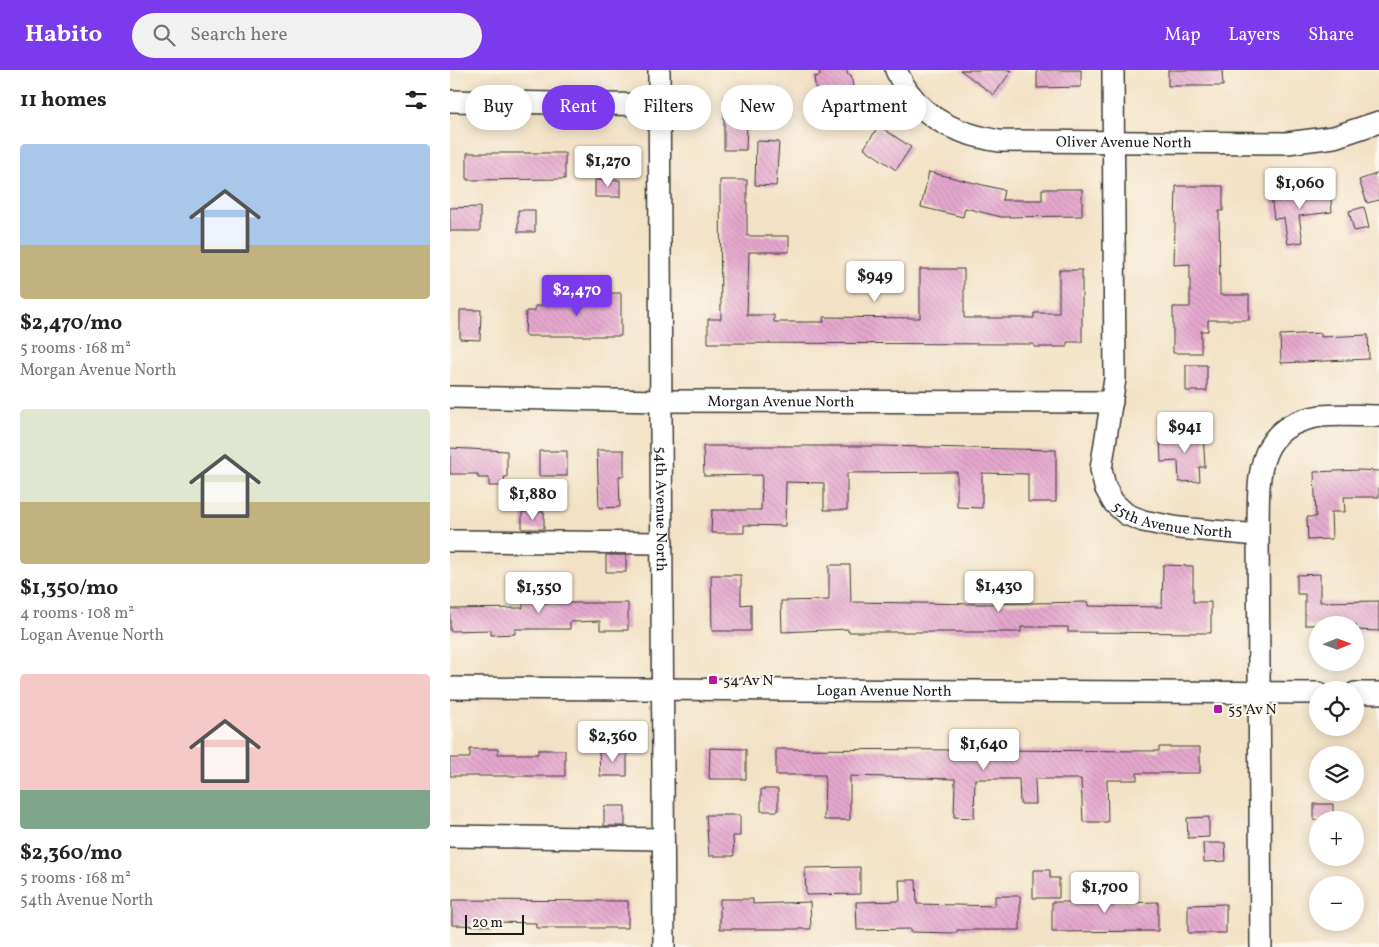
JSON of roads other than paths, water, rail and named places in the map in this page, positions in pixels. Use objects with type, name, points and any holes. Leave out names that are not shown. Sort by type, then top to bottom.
[{"type":"street","name":"54th Avenue North","points":[[659,70],[659,85]]},
{"type":"street","name":"Oliver Avenue North","points":[[896,70],[901,81],[919,106],[943,124],[970,136],[999,141],[1287,143],[1334,137],[1379,122]]},
{"type":"street","name":"55th Avenue North","points":[[1112,70],[1115,379],[1101,469],[1105,487],[1113,502],[1126,514],[1158,526],[1258,535]]},
{"type":"street","points":[[450,101],[625,104]]},
{"type":"street","name":"54th Avenue North","points":[[659,130],[664,947]]},
{"type":"street","name":"Morgan Avenue North","points":[[450,397],[661,401],[1112,402]]},
{"type":"street","points":[[1261,947],[1258,692],[1259,486],[1269,443],[1284,429],[1302,420],[1324,416],[1379,416]]},
{"type":"street","points":[[450,541],[662,543]]},
{"type":"street","name":"Logan Avenue North","points":[[450,688],[1309,693]]},
{"type":"street","points":[[1364,693],[1379,693]]},
{"type":"street","points":[[450,836],[522,835],[663,839]]},
{"type":"place","name":"54 Av N","points":[[713,680]]},
{"type":"place","name":"55 Av N","points":[[1218,709]]}]
